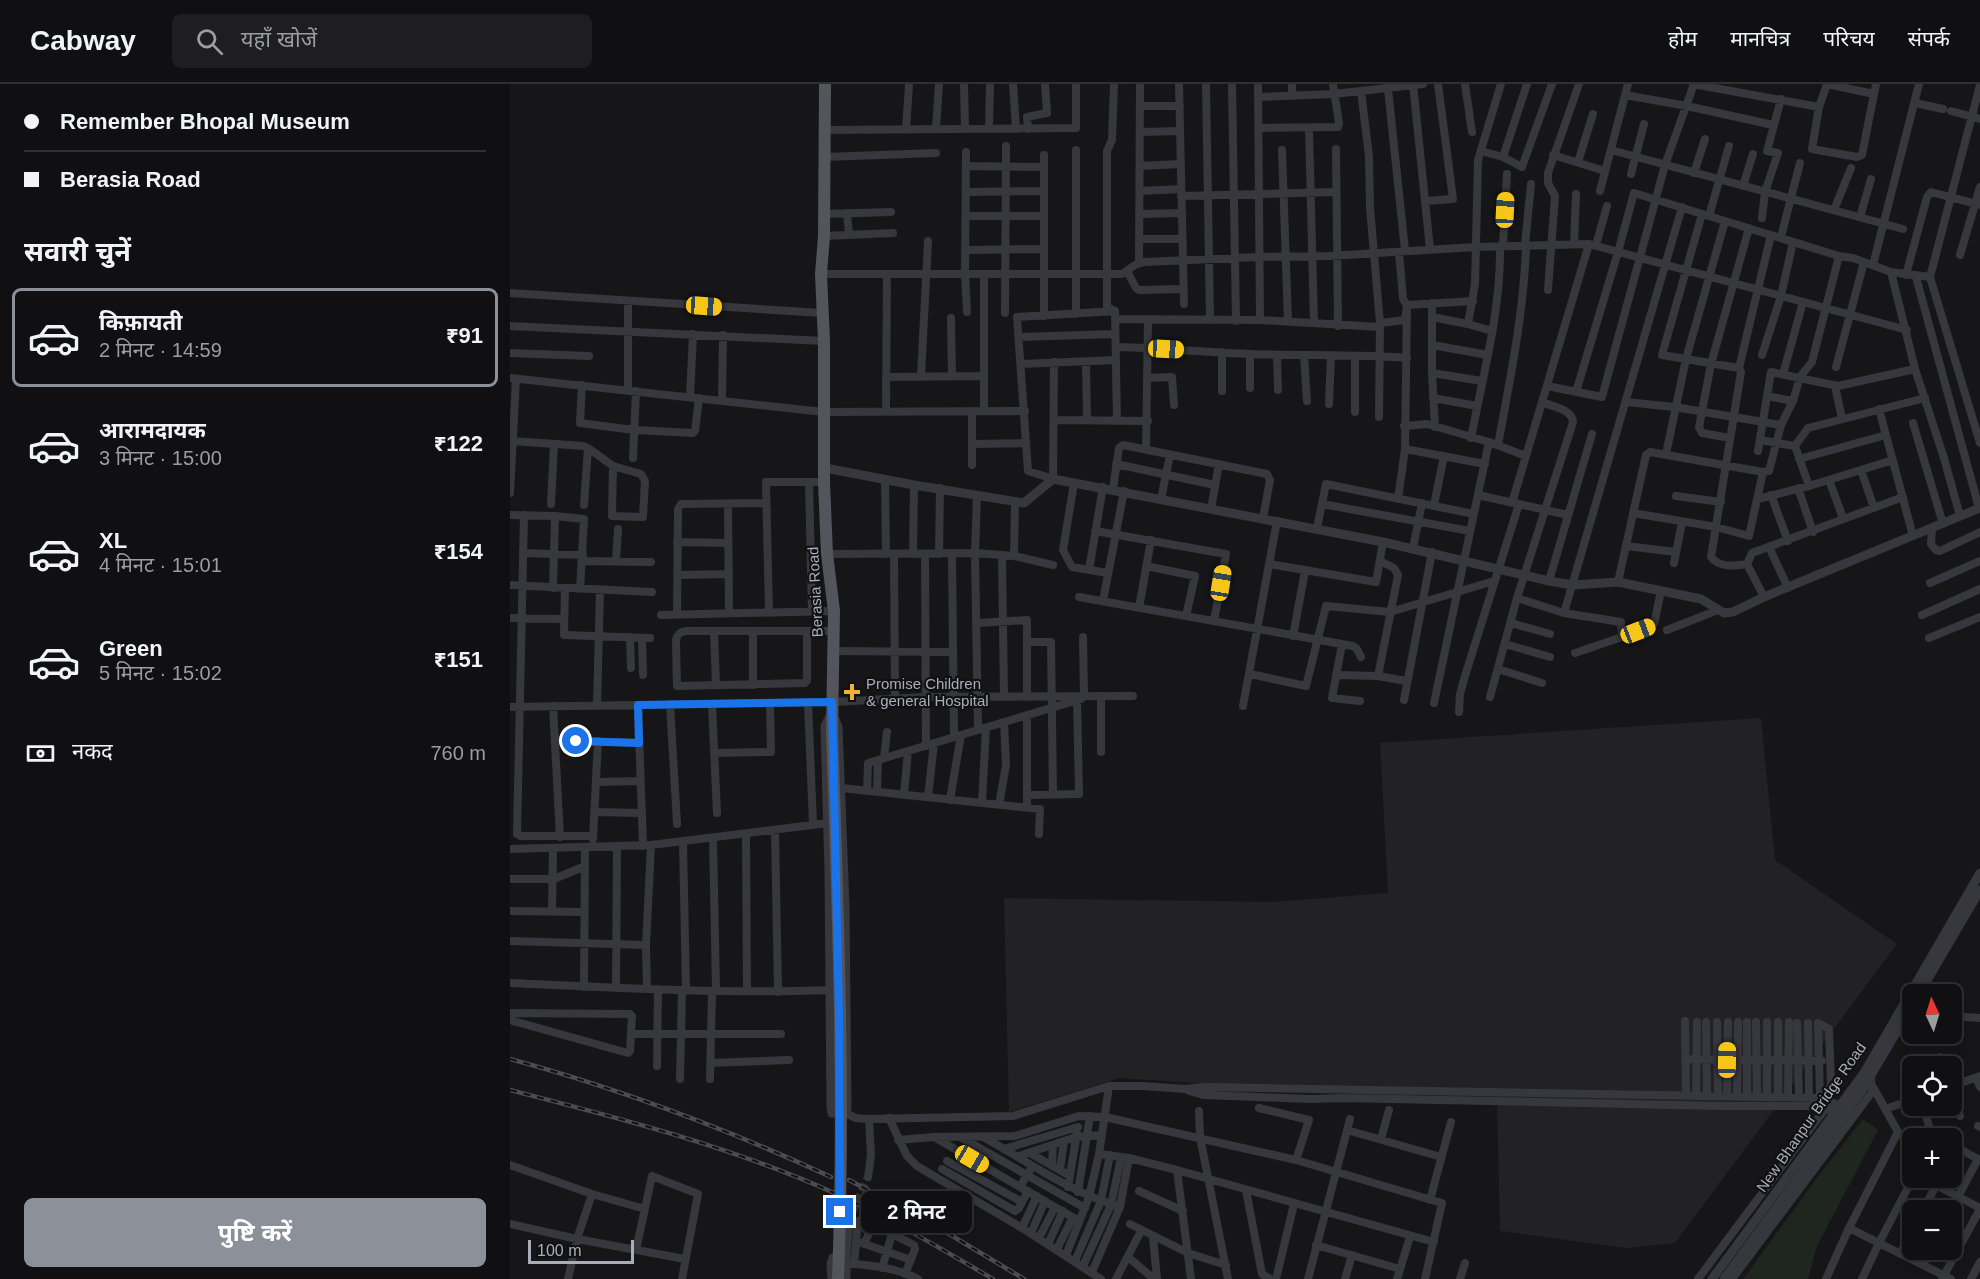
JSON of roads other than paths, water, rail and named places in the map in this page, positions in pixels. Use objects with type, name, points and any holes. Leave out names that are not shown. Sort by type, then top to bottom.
[{"type":"main road","name":"Berasia Road","points":[[825,84],[824,236],[821,274],[824,341],[824,482],[827,554],[834,611],[832,731],[840,1036],[838,1279]]},
{"type":"street","points":[[906,129],[909,84]]},
{"type":"street","points":[[936,129],[939,84]]},
{"type":"street","points":[[964,84],[965,129]]},
{"type":"street","points":[[989,129],[990,84]]},
{"type":"street","points":[[1013,84],[1016,129]]},
{"type":"street","points":[[1028,129],[1027,117],[1047,113],[1045,84]]},
{"type":"street","points":[[825,130],[1076,128],[1076,84]]},
{"type":"street","points":[[1114,84],[1112,140],[1107,152],[1107,307],[1115,315],[1117,421]]},
{"type":"street","points":[[1139,263],[1140,84]]},
{"type":"street","points":[[1179,84],[1184,304]]},
{"type":"street","points":[[1206,84],[1210,320]]},
{"type":"street","points":[[1232,84],[1236,321]]},
{"type":"street","points":[[1258,84],[1260,320]]},
{"type":"street","points":[[1292,84],[1292,96]]},
{"type":"street","points":[[1258,128],[1338,127],[1332,84]]},
{"type":"street","points":[[1258,98],[1362,92],[1373,87],[1388,89],[1423,84]]},
{"type":"street","points":[[1426,201],[1453,200],[1438,84]]},
{"type":"street","points":[[1465,84],[1472,132]]},
{"type":"street","points":[[1468,324],[1475,284],[1478,160],[1501,84]]},
{"type":"street","points":[[1503,157],[1527,84]]},
{"type":"street","points":[[1480,151],[1503,157],[1522,167],[1552,84]]},
{"type":"street","points":[[1548,290],[1555,196],[1548,183],[1548,178],[1553,155],[1579,84]]},
{"type":"street","points":[[1600,191],[1628,84]]},
{"type":"street","points":[[1547,386],[1602,397],[1665,165],[1694,84],[1819,107]]},
{"type":"street","points":[[1874,94],[1827,84],[1819,107],[1812,149],[1857,158],[1862,155],[1876,84]]},
{"type":"street","points":[[1874,265],[1919,84]]},
{"type":"street","points":[[1413,85],[1430,249]]},
{"type":"street","points":[[1980,85],[1930,277],[1980,443]]},
{"type":"street","points":[[1388,89],[1402,251],[1403,299],[1407,305],[1405,449],[1398,499]]},
{"type":"street","points":[[1362,92],[1369,156],[1368,183],[1380,325],[1379,417]]},
{"type":"street","points":[[1625,95],[1773,125]]},
{"type":"street","points":[[1762,218],[1765,192],[1778,153],[1767,151],[1781,99]]},
{"type":"street","points":[[1915,103],[1980,119]]},
{"type":"street","points":[[1140,106],[1180,106]]},
{"type":"street","points":[[1578,162],[1593,114]]},
{"type":"street","points":[[1631,174],[1644,124]]},
{"type":"street","points":[[1309,128],[1314,323]]},
{"type":"street","points":[[1140,132],[1180,131]]},
{"type":"street","points":[[1694,172],[1705,139]]},
{"type":"street","points":[[1005,313],[1006,146]]},
{"type":"street","points":[[1729,146],[1720,180],[1706,215],[1662,355],[1739,368]]},
{"type":"street","points":[[1336,149],[1338,326]]},
{"type":"street","points":[[1076,150],[1076,314]]},
{"type":"street","points":[[1282,150],[1288,321]]},
{"type":"street","points":[[1611,150],[1903,230]]},
{"type":"street","points":[[966,152],[967,312]]},
{"type":"street","points":[[824,157],[936,153]]},
{"type":"street","points":[[1743,186],[1753,154]]},
{"type":"street","points":[[1044,155],[1044,316]]},
{"type":"street","points":[[1553,155],[1605,171]]},
{"type":"street","points":[[1781,237],[1789,198],[1800,163]]},
{"type":"street","points":[[1140,166],[1181,164]]},
{"type":"street","points":[[966,165],[1044,167]]},
{"type":"street","points":[[1834,210],[1851,168]]},
{"type":"street","points":[[1471,438],[1488,355],[1500,275],[1507,174]]},
{"type":"street","points":[[1860,217],[1870,178]]},
{"type":"street","points":[[1498,445],[1522,314],[1531,184]]},
{"type":"street","points":[[1960,255],[1978,204],[1980,187]]},
{"type":"street","points":[[966,192],[1044,191]]},
{"type":"street","points":[[1140,191],[1207,195],[1335,192]]},
{"type":"street","points":[[1906,275],[1930,192],[1978,204]]},
{"type":"street","points":[[1576,392],[1634,193],[1839,256],[1853,258],[1891,272],[1930,277]]},
{"type":"street","points":[[1574,244],[1576,194]]},
{"type":"street","points":[[1459,712],[1460,694],[1498,569],[1526,456],[1607,206]]},
{"type":"street","points":[[1564,613],[1682,207]]},
{"type":"street","points":[[823,213],[891,212]]},
{"type":"street","points":[[847,213],[849,235]]},
{"type":"street","points":[[1140,214],[1182,213]]},
{"type":"street","points":[[966,216],[1044,216]]},
{"type":"street","points":[[1666,454],[1686,359],[1725,221]]},
{"type":"street","points":[[1731,438],[1702,433],[1699,427],[1712,364],[1749,228]]},
{"type":"street","points":[[824,236],[893,233]]},
{"type":"street","points":[[1747,564],[1735,566],[1713,561],[1711,557],[1741,372],[1739,368],[1771,235]]},
{"type":"street","points":[[1140,239],[1182,239]]},
{"type":"street","points":[[921,376],[928,241]]},
{"type":"street","points":[[1762,355],[1781,296],[1793,242]]},
{"type":"street","points":[[821,274],[1122,274],[1139,263],[1259,256],[1374,254],[1430,249],[1593,244],[1906,330]]},
{"type":"street","points":[[966,250],[1044,249]]},
{"type":"street","points":[[1618,582],[1646,455],[1650,452],[1763,472],[1769,471],[1781,425],[1793,400],[1800,377],[1812,362],[1839,256]]},
{"type":"street","points":[[1836,367],[1864,262]]},
{"type":"street","points":[[1126,271],[1139,290],[1183,289]]},
{"type":"street","points":[[1891,272],[1915,369],[1960,516]]},
{"type":"street","points":[[886,411],[887,274]]},
{"type":"street","points":[[984,274],[984,411]]},
{"type":"street","points":[[1407,305],[1405,320],[1380,325],[1338,326],[1288,321],[1148,319],[1076,314],[1017,317],[1028,471],[1053,479],[1317,528],[1432,552],[1549,581],[1573,585],[1618,582],[1701,599],[1724,613],[1733,612],[1980,508],[1916,277]]},
{"type":"street","points":[[510,293],[822,313]]},
{"type":"street","points":[[628,301],[634,430],[633,458]]},
{"type":"street","points":[[1407,305],[1473,301]]},
{"type":"street","points":[[1783,374],[1803,302]]},
{"type":"street","points":[[1432,303],[1435,427]]},
{"type":"street","points":[[1432,317],[1492,331]]},
{"type":"street","points":[[951,318],[952,376]]},
{"type":"street","points":[[1146,450],[1148,319]]},
{"type":"street","points":[[510,326],[824,341]]},
{"type":"street","points":[[582,385],[580,423],[634,430],[693,433],[695,431],[695,397],[693,334]]},
{"type":"street","points":[[1019,337],[1115,334]]},
{"type":"street","points":[[722,400],[723,335]]},
{"type":"street","points":[[1432,345],[1488,355]]},
{"type":"street","points":[[1116,347],[1277,355],[1407,358]]},
{"type":"street","points":[[1222,352],[1222,391]]},
{"type":"street","points":[[510,353],[589,357]]},
{"type":"street","points":[[1250,388],[1251,354]]},
{"type":"street","points":[[1277,355],[1278,390]]},
{"type":"street","points":[[1305,356],[1307,401]]},
{"type":"street","points":[[1329,404],[1331,356]]},
{"type":"street","points":[[1355,357],[1355,412]]},
{"type":"street","points":[[1021,363],[1116,360]]},
{"type":"street","points":[[825,468],[1024,503],[1053,479],[1054,362]]},
{"type":"street","points":[[1086,362],[1087,420]]},
{"type":"street","points":[[1758,451],[1771,372],[1841,386],[1915,369]]},
{"type":"street","points":[[1432,373],[1482,381]]},
{"type":"street","points":[[886,377],[983,376]]},
{"type":"street","points":[[1147,378],[1173,377],[1174,405]]},
{"type":"street","points":[[510,493],[513,378],[824,412],[1025,411]]},
{"type":"street","points":[[1835,386],[1842,419]]},
{"type":"street","points":[[1767,396],[1793,400]]},
{"type":"street","points":[[1433,398],[1477,406]]},
{"type":"street","points":[[1795,446],[1808,428],[1924,398]]},
{"type":"street","points":[[1490,698],[1517,598],[1573,418],[1569,413],[1542,402]]},
{"type":"street","points":[[1626,402],[1675,407],[1781,425]]},
{"type":"street","points":[[1879,409],[1913,536]]},
{"type":"street","points":[[972,411],[972,465]]},
{"type":"street","points":[[1055,420],[1148,421]]},
{"type":"street","points":[[1913,423],[1942,524]]},
{"type":"street","points":[[1404,426],[1427,424],[1489,442],[1526,456]]},
{"type":"street","points":[[1549,581],[1592,434]]},
{"type":"street","points":[[1799,459],[1886,435]]},
{"type":"street","points":[[1760,440],[1795,446]]},
{"type":"street","points":[[513,441],[588,448],[612,466],[641,474],[644,477],[643,517],[612,516],[612,466]]},
{"type":"street","points":[[1434,703],[1489,442]]},
{"type":"street","points":[[972,444],[1026,443]]},
{"type":"street","points":[[551,504],[554,444]]},
{"type":"street","points":[[1089,570],[1095,531],[1121,446],[1267,474],[1270,480],[1263,518]]},
{"type":"street","points":[[1795,446],[1809,486]]},
{"type":"street","points":[[584,505],[588,448]]},
{"type":"street","points":[[1405,449],[1485,464]]},
{"type":"street","points":[[1161,499],[1170,455]]},
{"type":"street","points":[[1434,505],[1444,456]]},
{"type":"street","points":[[1758,499],[1893,460]]},
{"type":"street","points":[[1116,464],[1215,484]]},
{"type":"street","points":[[1211,509],[1219,464]]},
{"type":"street","points":[[1861,470],[1874,508]]},
{"type":"street","points":[[1633,513],[1716,527],[1749,536],[1763,472]]},
{"type":"street","points":[[885,480],[895,698]]},
{"type":"street","points":[[1828,480],[1843,519]]},
{"type":"street","points":[[769,612],[766,482],[824,482]]},
{"type":"street","points":[[809,482],[812,611]]},
{"type":"street","points":[[1074,483],[1064,553],[1072,567],[1108,573]]},
{"type":"street","points":[[1317,528],[1326,484],[1474,514]]},
{"type":"street","points":[[914,485],[914,554]]},
{"type":"street","points":[[1798,488],[1813,532]]},
{"type":"street","points":[[939,554],[940,489]]},
{"type":"street","points":[[1103,601],[1124,491]]},
{"type":"street","points":[[1478,495],[1568,515]]},
{"type":"street","points":[[1771,495],[1788,541]]},
{"type":"street","points":[[977,496],[975,554],[982,729],[982,803]]},
{"type":"street","points":[[1676,496],[1721,502]]},
{"type":"street","points":[[1747,564],[1752,554],[1903,497]]},
{"type":"street","points":[[1014,556],[1015,502]]},
{"type":"street","points":[[677,614],[678,509],[681,504],[766,503]]},
{"type":"street","points":[[1413,548],[1422,503]]},
{"type":"street","points":[[728,504],[729,613]]},
{"type":"street","points":[[1322,504],[1470,531]]},
{"type":"street","points":[[510,515],[584,519],[580,589]]},
{"type":"street","points":[[524,515],[521,618],[514,707],[517,834],[520,836],[593,836]]},
{"type":"street","points":[[554,588],[555,516]]},
{"type":"street","points":[[1243,706],[1277,521]]},
{"type":"street","points":[[1674,563],[1682,522]]},
{"type":"street","points":[[1932,528],[1931,544],[1940,551],[1980,532]]},
{"type":"street","points":[[616,561],[618,529]]},
{"type":"street","points":[[1095,531],[1226,554],[1214,621]]},
{"type":"street","points":[[1139,608],[1151,540]]},
{"type":"street","points":[[677,542],[728,543]]},
{"type":"street","points":[[1269,564],[1376,582],[1383,542]]},
{"type":"street","points":[[1626,546],[1676,552]]},
{"type":"street","points":[[1769,547],[1788,588]]},
{"type":"street","points":[[1404,700],[1432,552]]},
{"type":"street","points":[[523,553],[651,562]]},
{"type":"street","points":[[827,554],[1002,555],[1053,565]]},
{"type":"street","points":[[926,554],[926,697],[930,744],[928,797]]},
{"type":"street","points":[[950,800],[957,736],[951,555]]},
{"type":"street","points":[[1002,555],[1004,697]]},
{"type":"street","points":[[1378,676],[1398,575],[1394,568],[1380,561]]},
{"type":"street","points":[[1930,583],[1980,561]]},
{"type":"street","points":[[1747,564],[1764,597]]},
{"type":"street","points":[[1146,566],[1195,576],[1186,616]]},
{"type":"street","points":[[1293,636],[1305,571]]},
{"type":"street","points":[[677,575],[729,574]]},
{"type":"street","points":[[1250,674],[1306,686],[1309,683],[1316,640],[1326,606],[1390,612],[1494,581]]},
{"type":"street","points":[[510,585],[652,592]]},
{"type":"street","points":[[565,588],[564,635],[646,638],[643,675]]},
{"type":"street","points":[[1922,615],[1980,589]]},
{"type":"street","points":[[597,706],[600,590]]},
{"type":"street","points":[[1575,653],[1654,624],[1661,591]]},
{"type":"street","points":[[1079,597],[1353,646],[1361,657]]},
{"type":"street","points":[[1517,598],[1564,613],[1621,622],[1622,637]]},
{"type":"street","points":[[1667,630],[1718,610]]},
{"type":"street","points":[[661,615],[834,611]]},
{"type":"street","points":[[1929,638],[1980,617]]},
{"type":"street","points":[[510,618],[564,619]]},
{"type":"street","points":[[978,623],[1027,620],[1027,697]]},
{"type":"street","points":[[1511,623],[1550,634]]},
{"type":"street","points":[[807,631],[807,681],[805,683],[680,686],[676,683],[677,635],[686,631],[807,631],[833,631]]},
{"type":"street","points":[[714,631],[716,686]]},
{"type":"street","points":[[753,631],[753,685]]},
{"type":"street","points":[[630,637],[631,668]]},
{"type":"street","points":[[1028,795],[1079,794],[1083,637]]},
{"type":"street","points":[[1027,642],[1051,642],[1053,795]]},
{"type":"street","points":[[1342,644],[1332,698],[1360,701]]},
{"type":"street","points":[[1505,644],[1550,657]]},
{"type":"street","points":[[832,651],[953,652]]},
{"type":"street","points":[[1498,669],[1542,683]]},
{"type":"street","points":[[1336,675],[1378,676],[1406,681]]},
{"type":"street","points":[[1101,696],[1101,752]]},
{"type":"street","points":[[514,707],[808,702],[832,707],[895,698],[1133,696]]},
{"type":"street","points":[[867,791],[868,763],[1082,698]]},
{"type":"street","points":[[808,702],[813,824]]},
{"type":"street","points":[[714,753],[771,752],[770,703]]},
{"type":"street","points":[[670,704],[677,824]]},
{"type":"street","points":[[712,704],[717,813]]},
{"type":"street","points":[[638,705],[642,813],[647,845],[647,989]]},
{"type":"street","points":[[553,706],[560,837]]},
{"type":"street","points":[[832,707],[838,727],[842,788],[846,929],[847,1108],[845,1113]]},
{"type":"street","points":[[832,707],[825,726],[832,1113],[845,1113],[856,1118],[869,1119],[1013,1116],[1108,1086],[1820,1098],[1836,1113]]},
{"type":"street","points":[[1027,716],[1027,807]]},
{"type":"street","points":[[999,804],[1006,765],[1004,722]]},
{"type":"street","points":[[877,792],[887,732]]},
{"type":"street","points":[[555,740],[639,743]]},
{"type":"street","points":[[584,987],[585,866],[593,836],[598,741]]},
{"type":"street","points":[[904,795],[908,751]]},
{"type":"street","points":[[596,782],[640,781]]},
{"type":"street","points":[[842,788],[1040,809],[1039,834]]},
{"type":"street","points":[[594,812],[642,813]]},
{"type":"street","points":[[510,849],[647,845],[828,823]]},
{"type":"street","points":[[775,830],[778,992]]},
{"type":"street","points":[[746,834],[747,990]]},
{"type":"street","points":[[710,1080],[712,993],[716,990],[713,838]]},
{"type":"street","points":[[680,1079],[680,1034],[684,990],[683,842]]},
{"type":"street","points":[[616,988],[617,847]]},
{"type":"street","points":[[552,912],[553,848]]},
{"type":"street","points":[[510,879],[554,879],[585,866]]},
{"type":"street","name":"New Bhanpur Bridge Road","points":[[1848,1110],[1864,1073],[1980,873]]},
{"type":"street","points":[[1925,984],[1980,890]]},
{"type":"street","points":[[510,911],[584,912]]},
{"type":"street","points":[[510,941],[646,945]]},
{"type":"street","points":[[510,983],[684,990],[778,992],[829,990]]},
{"type":"street","points":[[657,1066],[658,989]]},
{"type":"street","points":[[510,1012],[630,1014],[632,1016],[630,1051],[628,1053],[510,1020]]},
{"type":"street","points":[[1962,1017],[1980,1018]]},
{"type":"street","points":[[1685,1022],[1686,1095]]},
{"type":"street","points":[[1696,1096],[1697,1022]]},
{"type":"street","points":[[1706,1022],[1707,1096]]},
{"type":"street","points":[[1717,1022],[1718,1096]]},
{"type":"street","points":[[1727,1096],[1728,1022]]},
{"type":"street","points":[[1737,1096],[1738,1022]]},
{"type":"street","points":[[1747,1022],[1747,1097]]},
{"type":"street","points":[[1756,1022],[1756,1097]]},
{"type":"street","points":[[1767,1022],[1767,1097]]},
{"type":"street","points":[[1778,1022],[1778,1097]]},
{"type":"street","points":[[1788,1097],[1788,1061],[1793,1022],[1798,1061],[1799,1098]]},
{"type":"street","points":[[1808,1023],[1809,1098]]},
{"type":"street","points":[[1818,1023],[1829,1029],[1831,1086],[1820,1098],[1818,1061],[1818,1023]]},
{"type":"street","name":"New Bhanpur Bridge Road","points":[[1712,1279],[1836,1113],[1848,1110],[1902,1026]]},
{"type":"street","points":[[632,1034],[781,1034]]},
{"type":"street","points":[[1685,1059],[1830,1062]]},
{"type":"street","points":[[711,1063],[789,1060]]},
{"type":"street","points":[[1871,1077],[1873,1087],[1902,1136]]},
{"type":"street","points":[[1962,1084],[1978,1077],[1980,1087]]},
{"type":"street","points":[[1057,1249],[1085,1208],[1089,1197],[1099,1154],[1108,1086]]},
{"type":"street","points":[[1185,1089],[1203,1095],[1312,1099],[1809,1106],[1836,1113],[1848,1110],[1872,1092],[1873,1087]]},
{"type":"street","points":[[1355,1098],[1357,1089]]},
{"type":"street","points":[[1885,1109],[1902,1103]]},
{"type":"street","points":[[1259,1108],[1309,1120],[1296,1160]]},
{"type":"street","points":[[1381,1139],[1389,1110]]},
{"type":"street","points":[[1199,1111],[1200,1137],[1228,1279]]},
{"type":"street","points":[[1698,1279],[1836,1113]]},
{"type":"street","points":[[1732,1279],[1836,1113]]},
{"type":"street","name":"New Bhanpur Bridge Road","points":[[1724,1279],[1836,1113]]},
{"type":"street","points":[[898,1140],[1015,1136],[1079,1116],[1090,1116],[1200,1137],[1296,1160],[1442,1203],[1425,1279]]},
{"type":"street","points":[[1068,1187],[1079,1116]]},
{"type":"street","points":[[1078,1192],[1090,1116]]},
{"type":"street","points":[[889,1118],[911,1162],[1057,1249],[1101,1279]]},
{"type":"street","points":[[868,1177],[871,1155],[869,1119]]},
{"type":"street","points":[[1308,1279],[1350,1119]]},
{"type":"street","points":[[1430,1200],[1451,1122]]},
{"type":"street","points":[[1004,1149],[1078,1127]]},
{"type":"street","points":[[1347,1130],[1441,1157]]},
{"type":"street","points":[[1826,1279],[1898,1132]]},
{"type":"street","points":[[1019,1156],[1076,1137],[1102,1135]]},
{"type":"street","points":[[934,1137],[1076,1219]]},
{"type":"street","points":[[959,1137],[1085,1208]]},
{"type":"street","points":[[981,1137],[1019,1156],[1068,1187],[1120,1207]]},
{"type":"street","points":[[1060,1170],[1064,1141]]},
{"type":"street","points":[[1052,1166],[1053,1145]]},
{"type":"street","points":[[1043,1160],[1044,1148]]},
{"type":"street","points":[[937,1178],[954,1149]]},
{"type":"street","points":[[1957,1200],[1979,1160],[1962,1152]]},
{"type":"street","points":[[1030,1153],[1070,1176]]},
{"type":"street","points":[[1099,1154],[1177,1170],[1434,1242]]},
{"type":"street","points":[[1075,1261],[1101,1201],[1110,1155]]},
{"type":"street","points":[[1083,1266],[1111,1204],[1125,1158]]},
{"type":"street","points":[[1092,1272],[1120,1207],[1125,1158]]},
{"type":"street","points":[[947,1161],[1022,1203]]},
{"type":"street","points":[[510,1165],[592,1194],[645,1209]]},
{"type":"street","points":[[942,1169],[1015,1211],[1022,1203],[1032,1166]]},
{"type":"street","points":[[973,1199],[989,1169]]},
{"type":"street","points":[[1177,1170],[1191,1279]]},
{"type":"street","points":[[636,1250],[652,1176],[698,1194],[682,1279]]},
{"type":"street","points":[[1862,1279],[1908,1188]]},
{"type":"street","points":[[1849,1228],[1946,1278],[1980,1208],[1947,1188]]},
{"type":"street","points":[[1246,1190],[1262,1275],[1270,1279]]},
{"type":"street","points":[[1139,1191],[1183,1211]]},
{"type":"street","points":[[568,1279],[577,1239],[592,1194]]},
{"type":"street","points":[[1022,1228],[1037,1196]]},
{"type":"street","points":[[1031,1233],[1045,1201]]},
{"type":"street","points":[[1276,1279],[1294,1204]]},
{"type":"street","points":[[1039,1238],[1059,1209]]},
{"type":"street","points":[[1048,1244],[1059,1209]]},
{"type":"street","points":[[846,1279],[849,1262],[849,1226],[852,1213]]},
{"type":"street","points":[[1066,1255],[1076,1219]]},
{"type":"street","points":[[860,1243],[859,1220],[914,1245],[915,1249],[905,1274]]},
{"type":"street","points":[[510,1224],[577,1239],[686,1258]]},
{"type":"street","points":[[1130,1224],[1188,1253],[1226,1265]]},
{"type":"street","points":[[849,1262],[873,1225]]},
{"type":"street","points":[[1116,1279],[1141,1231]]},
{"type":"street","points":[[882,1268],[892,1234]]},
{"type":"street","points":[[1153,1237],[1156,1279]]},
{"type":"street","points":[[1397,1279],[1410,1237]]},
{"type":"street","points":[[860,1243],[910,1260]]},
{"type":"street","points":[[1316,1245],[1400,1269]]},
{"type":"street","points":[[1900,1254],[1902,1250]]},
{"type":"street","points":[[1345,1279],[1352,1255]]},
{"type":"street","points":[[1128,1257],[1156,1279]]},
{"type":"street","points":[[832,1279],[833,1258],[882,1268],[918,1279]]},
{"type":"street","points":[[1923,1266],[1926,1260]]},
{"type":"street","points":[[1971,1279],[1980,1262]]},
{"type":"street","points":[[1460,1279],[1465,1263]]},
{"type":"tunnel","points":[[852,1213],[868,1177]]},
{"type":"railway","points":[[510,1059],[592,1083],[673,1111],[831,1177]]},
{"type":"railway","points":[[510,1090],[673,1134],[793,1176],[832,1192],[914,1233],[993,1279]]},
{"type":"railway","points":[[849,1180],[929,1222],[1024,1279]]},
{"type":"place","name":"Promise Children & general Hospital","points":[[852,692]]}]
